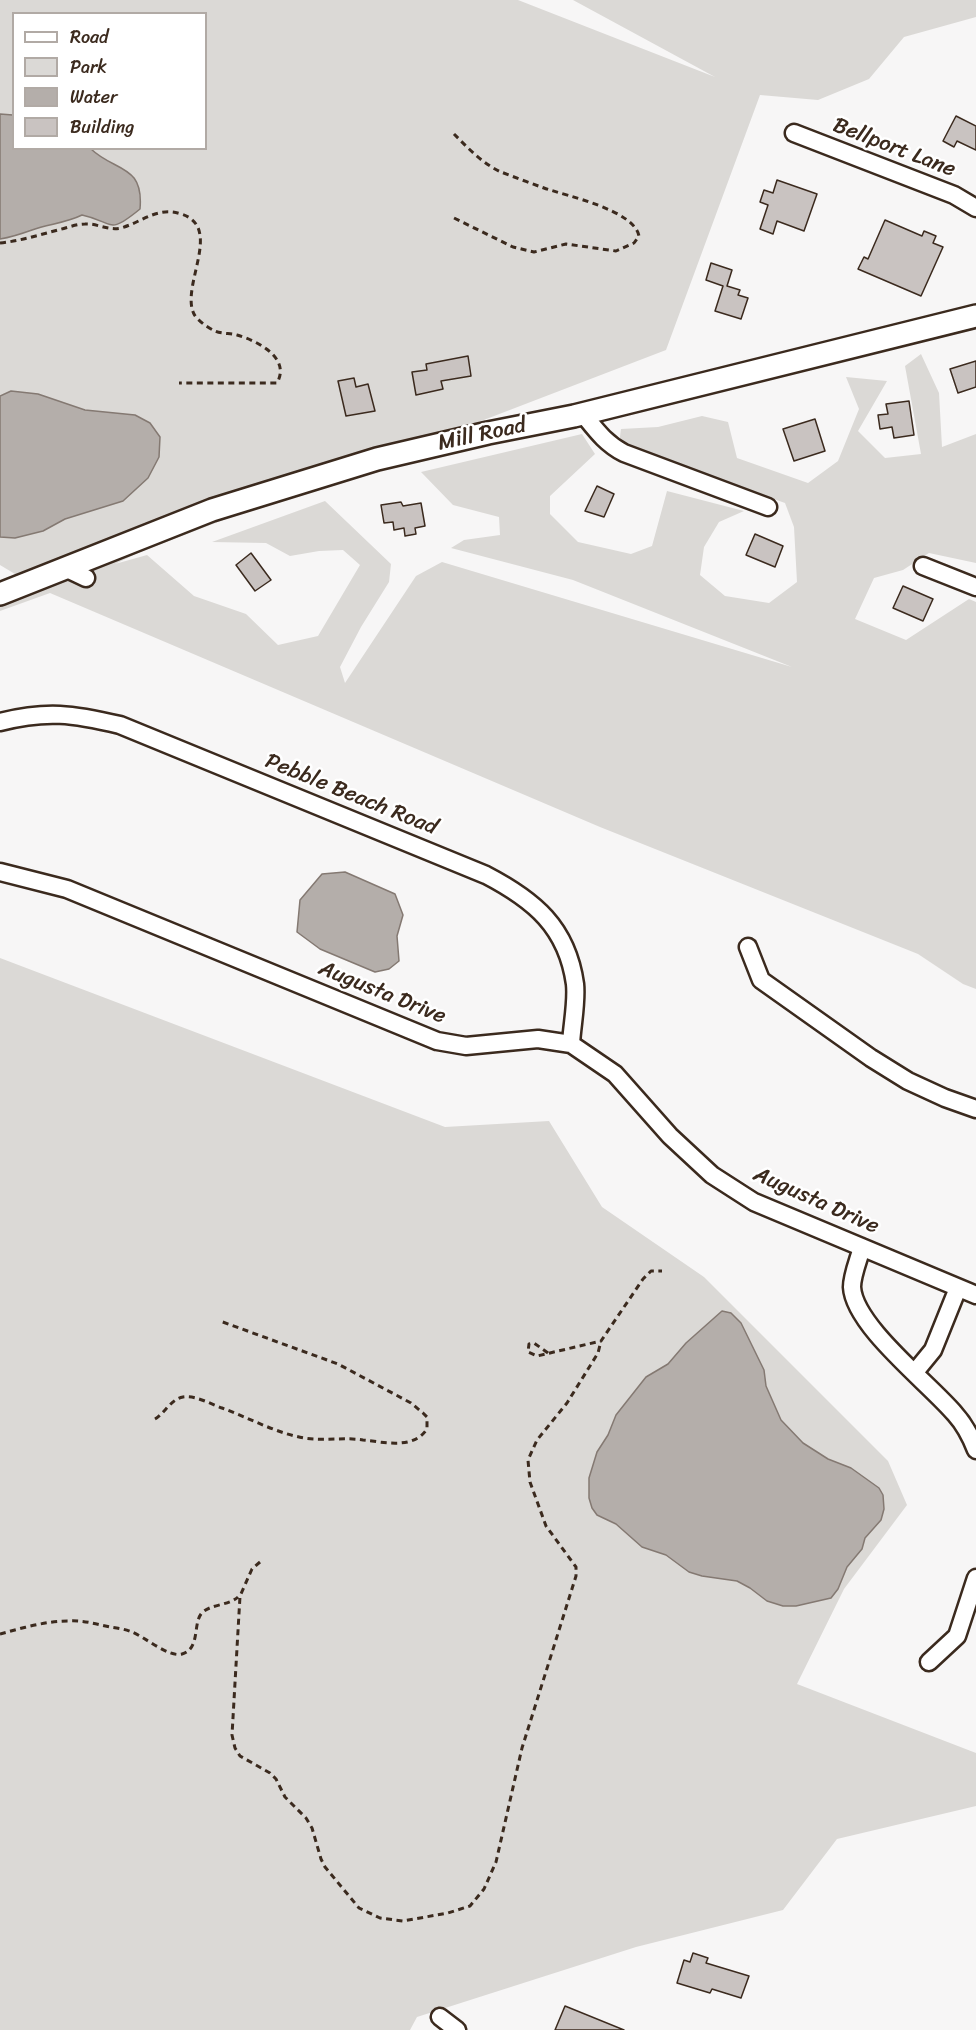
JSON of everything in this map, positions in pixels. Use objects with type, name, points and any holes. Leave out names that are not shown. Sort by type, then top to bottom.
[{"type":"main road","name":"Mill Road","points":[[0,594],[212,510],[377,459],[583,414],[976,316]]},
{"type":"street","name":"Bellport Lane","points":[[794,133],[954,195],[976,208]]},
{"type":"street","points":[[583,414],[610,446],[768,507]]},
{"type":"street","points":[[923,566],[976,587]]},
{"type":"street","points":[[65,568],[86,578]]},
{"type":"street","name":"Pebble Beach Road","points":[[0,722],[30,715],[76,714],[120,724],[486,875],[513,889],[547,917],[566,948],[575,985],[571,1044]]},
{"type":"street","name":"Augusta Drive","points":[[0,872],[67,888],[438,1041],[466,1046],[538,1039],[571,1044],[615,1074],[670,1136],[712,1175],[754,1202],[976,1295]]},
{"type":"street","points":[[748,947],[761,980],[871,1058],[908,1081],[976,1109]]},
{"type":"street","points":[[862,1247],[852,1287],[858,1308],[872,1329],[956,1415],[976,1450]]},
{"type":"street","points":[[915,1372],[933,1350],[958,1288]]},
{"type":"street","points":[[929,1662],[957,1636],[976,1578]]},
{"type":"street","points":[[440,2017],[457,2030]]},
{"type":"path","points":[[454,134],[479,157],[500,171],[615,213],[632,223],[638,230],[639,236],[634,243],[616,251],[566,244],[534,252],[513,247],[454,218]]},
{"type":"path","points":[[0,243],[84,224],[108,229],[119,228],[146,216],[162,212],[189,216],[197,225],[200,237],[200,252],[192,288],[193,313],[202,323],[215,331],[237,335],[264,347],[274,355],[280,365],[281,376],[277,383],[179,383]]},
{"type":"path","points":[[260,1562],[252,1569],[240,1596],[232,1736],[235,1748],[240,1756],[270,1773],[276,1779],[285,1797],[298,1809],[312,1828],[326,1867],[359,1908],[380,1918],[403,1921],[470,1906],[484,1889],[496,1862],[516,1770],[576,1576],[576,1567],[551,1535],[543,1520],[530,1482],[528,1460],[537,1440],[567,1402],[598,1353],[601,1341],[643,1279],[651,1271],[662,1271]]},
{"type":"path","points":[[155,1419],[182,1397],[192,1398],[254,1422],[312,1439],[361,1439],[399,1443],[417,1438],[427,1429],[427,1417],[423,1413],[359,1375],[328,1359],[220,1320]]},
{"type":"path","points":[[548,1353],[534,1343],[529,1344],[528,1352],[537,1356],[601,1341]]},
{"type":"path","points":[[0,1634],[55,1622],[85,1622],[133,1632],[171,1653],[182,1654],[190,1649],[194,1641],[202,1612],[232,1602],[240,1596]]},
{"type":"green space","points":[[0,0],[518,0],[715,77],[573,0],[976,0],[976,17],[904,37],[869,79],[818,100],[760,95],[666,350],[140,552],[115,564],[147,555],[194,596],[246,614],[278,645],[318,636],[360,565],[343,550],[290,556],[266,543],[212,542],[325,501],[391,564],[389,582],[340,667],[345,683],[416,576],[442,562],[792,667],[573,580],[451,548],[464,540],[500,535],[499,517],[453,505],[421,472],[582,434],[595,454],[550,496],[550,514],[578,542],[631,554],[652,546],[667,491],[744,511],[719,522],[704,547],[700,575],[725,596],[769,603],[797,582],[794,527],[785,503],[619,444],[621,429],[658,427],[702,416],[728,422],[737,458],[808,483],[838,461],[859,409],[846,377],[887,381],[858,431],[885,458],[921,454],[905,366],[921,354],[939,393],[942,447],[976,434],[976,563],[929,553],[903,570],[874,578],[855,619],[906,640],[969,599],[976,602],[976,989],[963,984],[918,954],[600,827],[50,593],[0,611],[0,587],[20,577],[0,565]]},
{"type":"green space","points":[[0,958],[445,1127],[549,1121],[602,1207],[704,1277],[888,1461],[907,1505],[844,1589],[797,1684],[976,1753],[976,1806],[837,1839],[783,1910],[636,1947],[417,2017],[410,2030],[0,2030]]},
{"type":"water","points":[[0,114],[12,115],[12,150],[92,150],[133,176],[137,184],[140,209],[116,225],[82,215],[0,239]]},
{"type":"water","points":[[11,391],[38,394],[85,410],[135,415],[150,423],[160,437],[159,457],[148,478],[123,501],[65,519],[43,531],[15,538],[0,537],[0,396]]},
{"type":"water","points":[[345,872],[395,894],[403,915],[397,936],[399,961],[389,969],[375,972],[320,949],[297,932],[300,900],[322,874]]},
{"type":"water","points":[[722,1311],[731,1313],[741,1323],[764,1370],[766,1386],[781,1420],[803,1443],[828,1459],[851,1468],[879,1488],[883,1495],[884,1509],[881,1520],[865,1538],[862,1549],[847,1567],[838,1589],[831,1598],[796,1606],[783,1606],[767,1601],[737,1581],[689,1572],[666,1555],[642,1547],[616,1524],[597,1515],[592,1508],[589,1498],[589,1478],[597,1452],[608,1435],[616,1415],[646,1377],[668,1364],[686,1343]]},
{"type":"building","points":[[956,116],[976,126],[976,150],[957,141],[954,147],[943,141]]},
{"type":"building","points":[[777,180],[817,194],[804,231],[777,221],[773,234],[760,229],[768,205],[760,202],[764,190],[773,193]]},
{"type":"building","points":[[885,220],[922,236],[924,231],[936,236],[933,243],[943,247],[921,296],[858,269],[864,257],[868,259]]},
{"type":"building","points":[[711,263],[732,270],[727,286],[740,290],[738,295],[748,298],[741,319],[715,311],[723,286],[706,280]]},
{"type":"building","points":[[468,356],[471,376],[441,381],[443,389],[416,395],[412,372],[427,370],[426,364]]},
{"type":"building","points":[[976,361],[976,387],[958,393],[950,369]]},
{"type":"building","points":[[354,378],[356,387],[368,384],[375,411],[346,416],[338,381]]},
{"type":"building","points":[[909,401],[914,435],[894,438],[892,427],[880,429],[878,415],[888,414],[886,404]]},
{"type":"building","points":[[815,419],[825,451],[794,461],[783,429]]},
{"type":"building","points":[[597,486],[614,494],[604,517],[585,511]]},
{"type":"building","points":[[401,502],[403,506],[421,503],[425,526],[415,528],[416,534],[405,536],[404,528],[394,530],[393,522],[384,523],[381,505]]},
{"type":"building","points":[[755,534],[783,546],[775,567],[746,555]]},
{"type":"building","points":[[251,553],[271,580],[255,591],[236,565]]},
{"type":"building","points":[[903,586],[933,599],[923,621],[893,608]]},
{"type":"building","points":[[693,1953],[708,1958],[706,1963],[749,1976],[741,1998],[712,1989],[710,1993],[677,1983],[684,1960],[690,1962]]},
{"type":"building","points":[[565,2006],[624,2030],[555,2030]]}]
